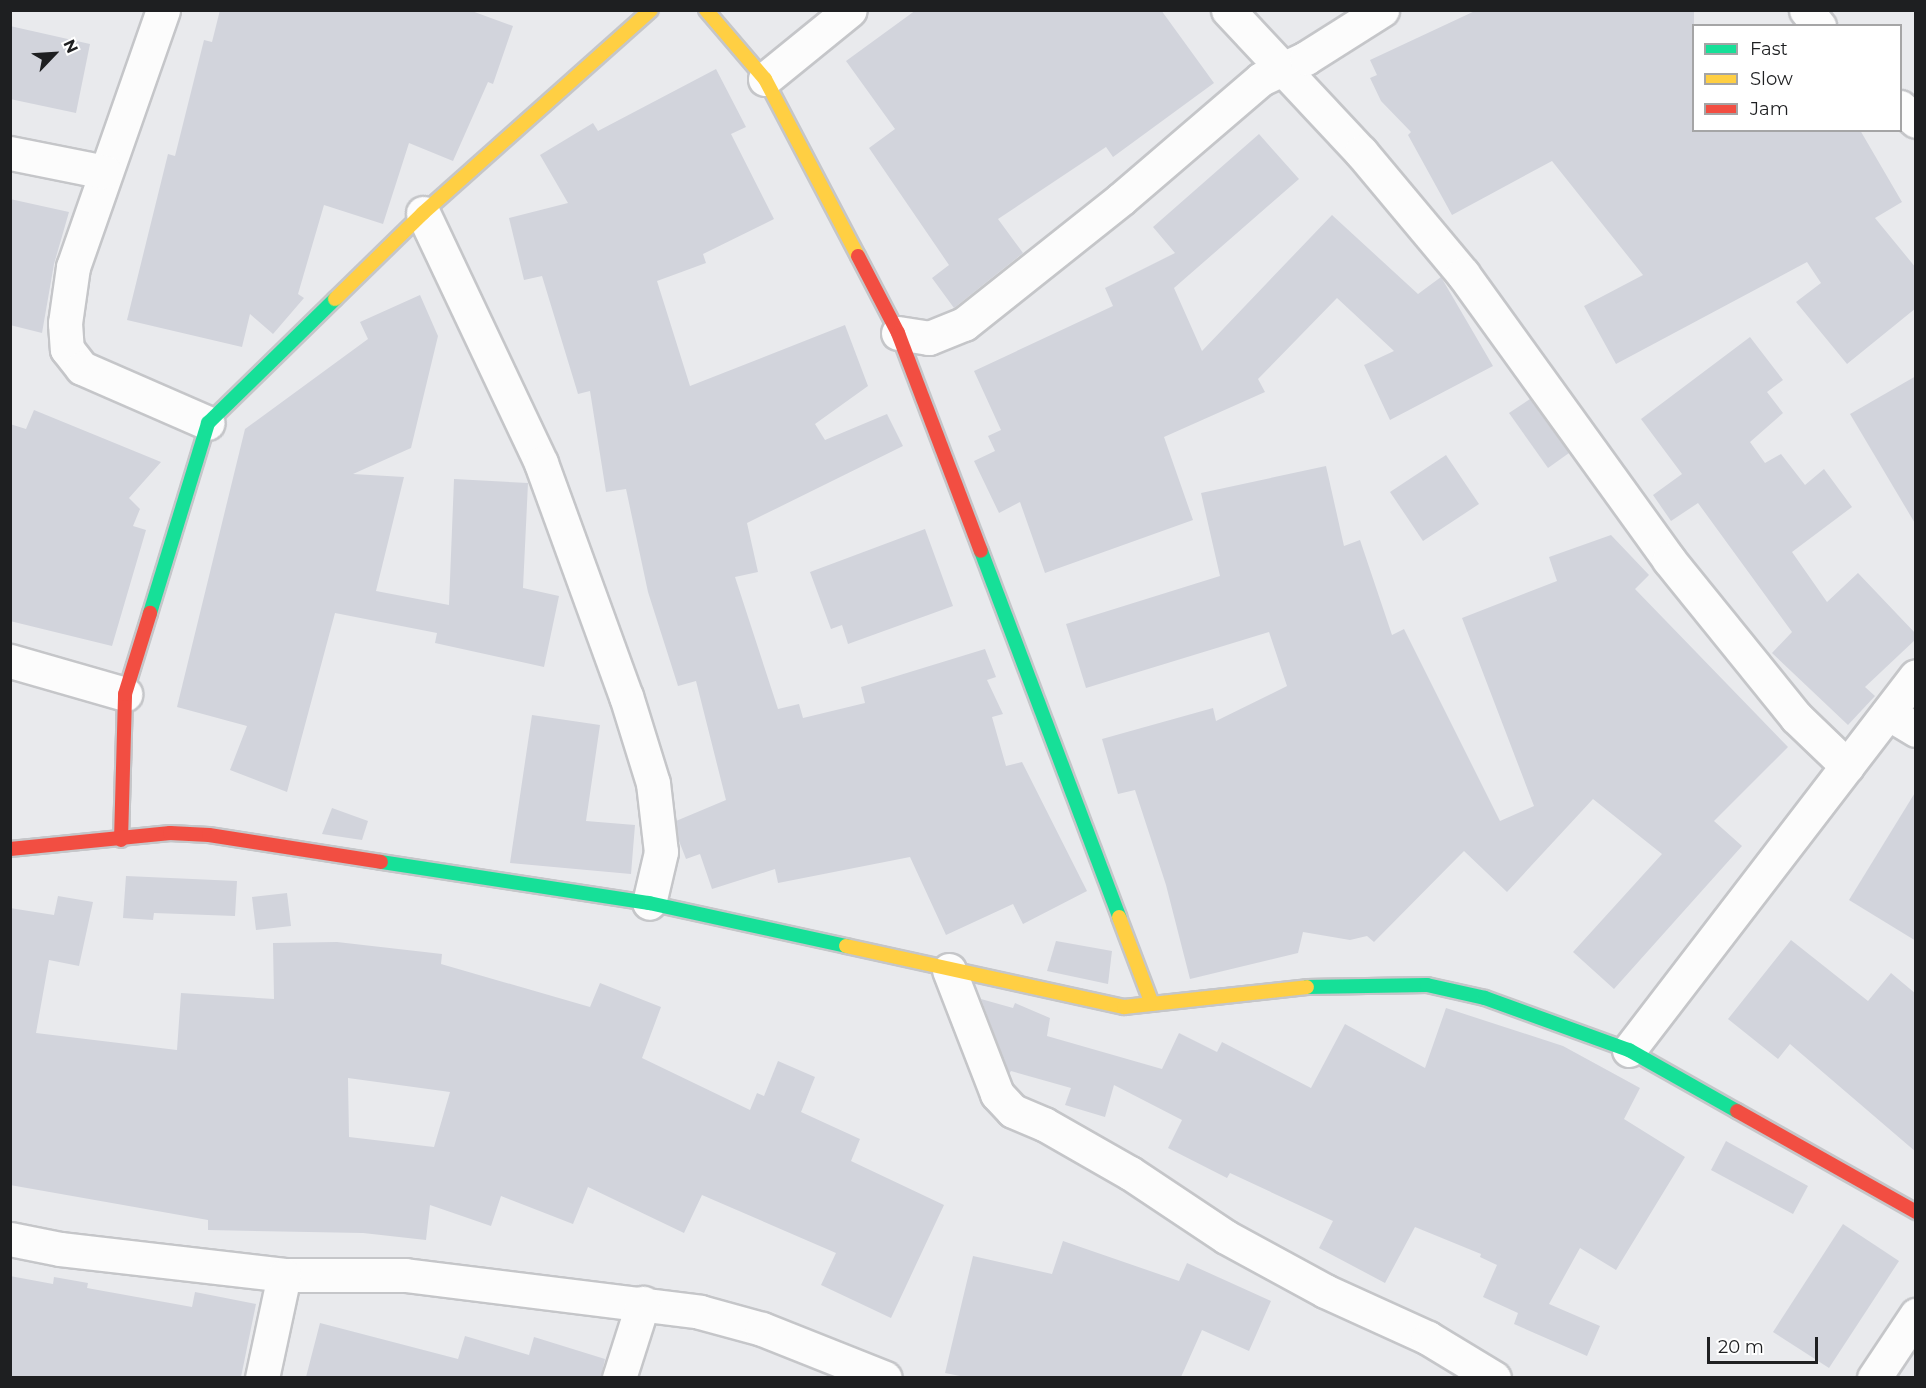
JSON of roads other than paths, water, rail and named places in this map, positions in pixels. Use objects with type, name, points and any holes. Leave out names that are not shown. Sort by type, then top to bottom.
[{"type":"street","points":[[164,10],[73,267],[65,323],[68,349],[82,368],[208,423]]},
{"type":"street","points":[[121,840],[125,694],[208,423],[423,213],[651,10]]},
{"type":"street","points":[[706,10],[765,79],[898,333],[1152,1004]]},
{"type":"street","points":[[765,79],[850,10]]},
{"type":"street","points":[[1228,10],[1361,152],[1463,274],[1669,560],[1796,717],[1847,766]]},
{"type":"street","points":[[898,333],[929,338],[964,324],[1121,199],[1231,101],[1281,67],[1306,58],[1382,10]]},
{"type":"street","points":[[1806,10],[1817,24]]},
{"type":"street","points":[[1902,108],[1916,121]]},
{"type":"street","points":[[10,153],[105,172]]},
{"type":"street","points":[[423,213],[541,464],[626,696],[653,783],[661,852],[650,903]]},
{"type":"street","points":[[10,661],[125,694]]},
{"type":"street","points":[[1629,1050],[1847,766],[1902,722],[1916,676]]},
{"type":"street","points":[[10,849],[121,840],[170,833],[209,835],[650,903],[1124,1007],[1319,986],[1427,985],[1485,998],[1629,1050],[1916,1212]]},
{"type":"street","points":[[949,970],[997,1094],[1013,1111],[1044,1124],[1130,1173],[1226,1237],[1325,1291],[1428,1338],[1494,1377]]},
{"type":"street","points":[[10,1239],[60,1249],[284,1275],[405,1275],[643,1303],[762,1329],[885,1377]]},
{"type":"street","points":[[262,1377],[284,1275]]},
{"type":"street","points":[[619,1377],[643,1303]]},
{"type":"street","points":[[1874,1377],[1916,1315]]}]
